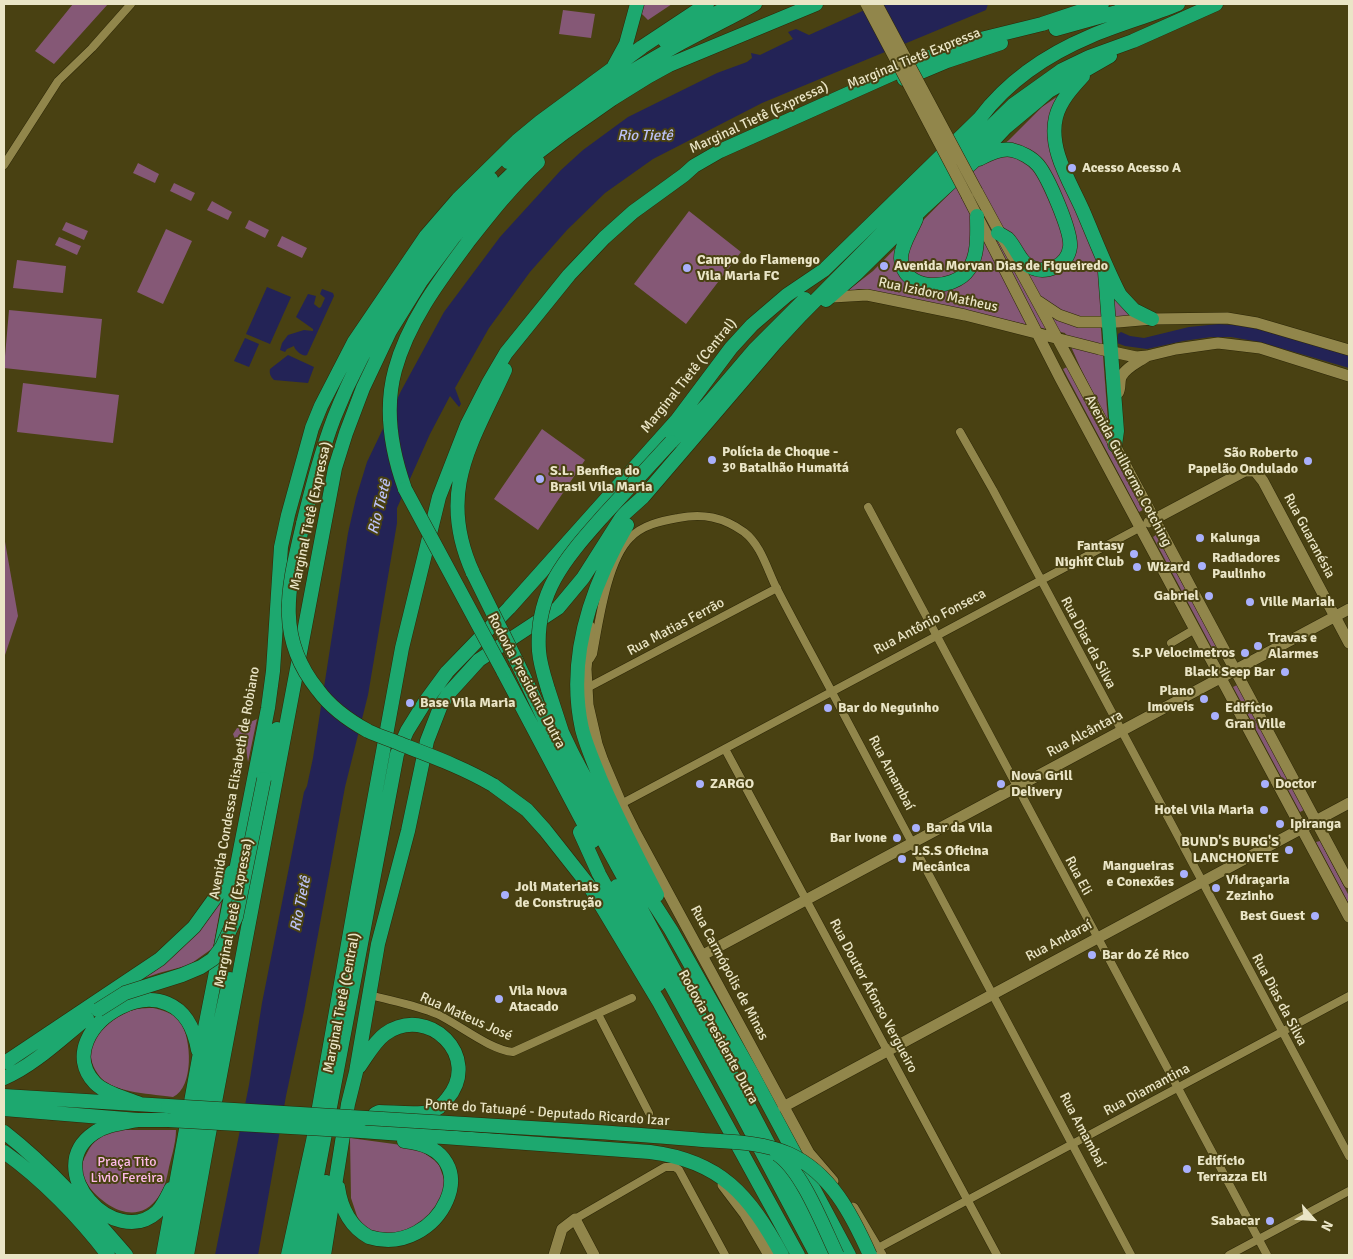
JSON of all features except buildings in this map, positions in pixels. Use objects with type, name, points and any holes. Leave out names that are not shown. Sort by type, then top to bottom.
[{"type":"highway","points":[[612,70],[626,44],[637,4]]},
{"type":"highway","name":"Avenida Condessa Elisabeth de Robiano","points":[[163,1255],[270,690],[281,547],[312,428],[321,406],[344,360],[371,316],[426,236],[458,199],[540,122],[642,47],[707,4]]},
{"type":"highway","points":[[642,47],[662,43],[735,4]]},
{"type":"highway","points":[[756,4],[682,42],[570,112],[500,170],[456,217],[420,262],[393,302],[367,348],[334,420],[303,524],[290,588],[289,613],[293,649],[310,681],[329,704],[348,720],[459,767],[493,785],[516,801],[540,823],[590,887],[659,1002],[798,1255]]},
{"type":"highway","name":"Marginal Tietê (Expressa)","points":[[187,1255],[335,468],[363,388],[390,331],[421,281],[453,238],[489,196],[520,167],[565,132],[612,99],[669,65],[816,4]]},
{"type":"highway","name":"Marginal Tietê (Expressa)","points":[[288,1255],[313,1141],[402,648],[433,517],[467,424],[500,362],[569,275],[604,238],[639,207],[684,176],[694,166],[720,151],[954,47],[1042,24],[1102,4]]},
{"type":"highway","name":"Marginal Tietê Expressa","points":[[684,176],[948,60],[994,45],[1117,12],[1135,4]]},
{"type":"highway","points":[[1117,12],[1137,9],[1152,4]]},
{"type":"highway","name":"Marginal Tietê (Central)","points":[[302,1255],[401,756],[407,731],[425,702],[447,672],[515,602],[677,420],[736,342],[752,325],[787,295],[824,270],[980,118],[1003,90],[1046,59],[1090,36],[1178,4]]},
{"type":"highway","points":[[324,1255],[348,1104],[356,1072],[383,924],[416,794],[427,741],[441,705],[449,693],[479,660],[558,608],[583,578],[623,515],[643,497],[798,318],[1013,105],[1062,70],[1216,4]]},
{"type":"highway","points":[[980,118],[996,108],[1032,79],[1073,54],[1122,33],[1168,17],[1179,15],[1187,17]]},
{"type":"highway","points":[[798,318],[832,297],[1006,128],[1036,102],[1057,87],[1133,41]]},
{"type":"highway","points":[[1091,67],[1067,95],[1056,117],[1055,129],[1063,170],[1124,301],[1134,310],[1152,320]]},
{"type":"highway","name":"Rodovia Presidente Dutra","points":[[565,132],[559,143],[513,188],[452,263],[415,322],[402,348],[394,371],[390,398],[389,427],[397,465],[405,488],[504,671],[542,747],[739,1109],[816,1255]]},
{"type":"highway","points":[[974,161],[998,151],[1007,150],[1020,152],[1038,165],[1048,181],[1069,234],[1070,246],[1068,255],[1056,267],[1047,270],[1031,268],[1017,254],[1008,238],[998,233]]},
{"type":"highway","points":[[919,212],[904,246],[901,256],[902,266],[904,272],[912,279],[922,284],[934,285],[942,285],[959,279],[969,269],[976,248],[977,216]]},
{"type":"highway","points":[[671,930],[640,882],[562,732],[539,653],[539,640],[545,602],[555,576],[566,559],[674,438],[707,405],[754,350],[787,315],[894,221]]},
{"type":"highway","points":[[1105,263],[1117,431],[1115,445]]},
{"type":"highway","points":[[674,438],[747,343],[824,270]]},
{"type":"highway","points":[[330,491],[328,475],[347,409],[387,323],[393,302]]},
{"type":"highway","points":[[313,487],[310,471],[317,446],[335,396],[369,328],[371,316]]},
{"type":"highway","name":"Rodovia Presidente Dutra","points":[[515,343],[507,366],[477,428],[462,468],[458,485],[456,502],[459,535],[466,558],[594,823],[748,1105],[827,1255]]},
{"type":"highway","points":[[643,497],[604,569],[586,619],[576,673],[582,729],[611,804],[667,914],[671,930]]},
{"type":"highway","points":[[5,1062],[29,1053],[125,993],[182,976],[201,967],[213,958],[222,947],[236,918],[264,779],[283,705],[292,692]]},
{"type":"highway","points":[[542,747],[552,775],[599,874],[711,1082],[733,1125],[747,1161]]},
{"type":"highway","name":"Marginal Tietê (Central)","points":[[314,1255],[339,1102],[371,943],[398,790],[401,756]]},
{"type":"highway","points":[[371,943],[411,801],[416,794]]},
{"type":"highway","points":[[5,1062],[147,969],[172,949],[194,926],[220,891],[238,862]]},
{"type":"highway","points":[[173,1255],[184,1212],[219,1024],[239,943],[250,916]]},
{"type":"highway","name":"Rodovia Presidente Dutra","points":[[671,930],[751,1072],[848,1255]]},
{"type":"highway","points":[[168,1113],[140,1104],[107,1090],[96,1083],[86,1069],[83,1059],[84,1046],[102,1019],[120,1007],[148,1000],[172,1005],[182,1012],[190,1022],[197,1041],[199,1058]]},
{"type":"highway","points":[[4,1078],[31,1062],[94,1013]]},
{"type":"highway","points":[[337,1172],[338,1189],[347,1217],[356,1228],[373,1239],[390,1243],[404,1243],[415,1240],[426,1233],[445,1211],[452,1188],[446,1165],[427,1146],[414,1142],[376,1138],[366,1126],[379,1112],[429,1112],[442,1106],[457,1084],[458,1057],[453,1046],[439,1033],[420,1025],[397,1028],[386,1033],[377,1041],[356,1072]]},
{"type":"highway","points":[[4,1096],[140,1104]]},
{"type":"highway","points":[[4,1109],[138,1120]]},
{"type":"highway","points":[[168,1113],[105,1127],[91,1136],[82,1145],[76,1159],[75,1170],[78,1184],[86,1196],[101,1212],[110,1218],[120,1220],[141,1220],[156,1212],[164,1203],[177,1177]]},
{"type":"highway","name":"Ponte do Tatuapé - Deputado Ricardo Izar","points":[[168,1113],[366,1126],[650,1152],[685,1159],[710,1171],[733,1186],[756,1212],[782,1255]]},
{"type":"highway","name":"Ponte do Tatuapé - Deputado Ricardo Izar","points":[[366,1126],[652,1136],[766,1147],[790,1155],[805,1164],[826,1182],[845,1205],[876,1253]]},
{"type":"highway","points":[[4,1132],[42,1166],[95,1219],[126,1255]]},
{"type":"highway","points":[[4,1141],[42,1166]]},
{"type":"highway","points":[[766,1147],[792,1167],[801,1180],[837,1255]]},
{"type":"highway","points":[[4,1152],[28,1171],[66,1208],[108,1255]]},
{"type":"highway","points":[[180,1255],[185,1226],[184,1212]]},
{"type":"highway","points":[[95,1219],[119,1255]]},
{"type":"main road","points":[[866,4],[972,194]]},
{"type":"main road","points":[[877,4],[972,194]]},
{"type":"main road","name":"Avenida Guilherme Cotching","points":[[972,194],[977,216],[1037,333],[1349,917]]},
{"type":"main road","name":"Avenida Guilherme Cotching","points":[[972,194],[998,233],[1037,300],[1349,883]]},
{"type":"main road","name":"Rua Izidoro Matheus","points":[[832,297],[874,296],[964,315],[1111,352],[1148,356]]},
{"type":"main road","points":[[1037,300],[1068,319],[1089,323],[1227,318],[1257,323],[1349,350]]},
{"type":"main road","points":[[1115,396],[1120,390],[1122,374],[1148,356],[1193,346],[1218,343],[1260,348],[1349,376]]},
{"type":"main road","name":"Rua Antônio Fonseca","points":[[1140,527],[1245,472],[1255,471]]},
{"type":"main road","name":"Rua Guaranésia","points":[[1255,471],[1263,481],[1349,643]]},
{"type":"main road","name":"Rua Amambaí","points":[[587,688],[586,662],[593,611],[604,569]]},
{"type":"main road","name":"Rua Alcântara","points":[[703,955],[1349,609]]},
{"type":"main road","name":"Rua Carmópolis de Minas","points":[[587,688],[591,724],[596,744],[621,804],[809,1153],[851,1204],[876,1253]]},
{"type":"main road","name":"Rua Andaraí","points":[[783,1107],[1096,937],[1349,803]]},
{"type":"main road","points":[[710,1171],[745,1214],[769,1255]]},
{"type":"main road","points":[[554,1255],[562,1229],[575,1219],[594,1255]]},
{"type":"street","points":[[4,165],[58,81],[92,48],[131,4]]},
{"type":"street","name":"Rua Dias da Silva","points":[[960,432],[1349,1156]]},
{"type":"street","name":"Rua Eli","points":[[868,507],[1016,788],[1267,1255]]},
{"type":"street","name":"Rua Amambaí","points":[[586,662],[593,654],[604,598],[613,569],[620,551],[628,539],[649,525],[698,515],[714,516],[746,534],[756,545],[912,844],[1131,1255]]},
{"type":"street","name":"Rua Antônio Fonseca","points":[[621,804],[1140,527]]},
{"type":"street","name":"Rua Matias Ferrão","points":[[587,688],[777,588]]},
{"type":"street","points":[[1171,643],[1195,629]]},
{"type":"street","name":"Rua Doutor Afonso Vergueiro","points":[[725,749],[997,1255]]},
{"type":"street","name":"Rua Mateus José","points":[[370,995],[424,1009],[506,1051],[514,1052],[632,998]]},
{"type":"street","name":"Rua Diamantina","points":[[876,1253],[968,1200],[1349,996]]},
{"type":"street","points":[[598,1014],[649,1113]]},
{"type":"street","points":[[575,1219],[665,1167],[675,1167],[679,1170],[725,1255]]},
{"type":"street","points":[[1229,1255],[1349,1191]]},
{"type":"green space","points":[[73,4],[108,4],[54,64],[35,51]]},
{"type":"green space","points":[[641,4],[672,4],[648,20],[639,11]]},
{"type":"green space","points":[[563,10],[595,14],[591,38],[559,34]]},
{"type":"green space","points":[[1087,79],[1064,105],[1053,137],[1132,316],[1100,316],[1108,422],[1065,333],[870,290],[859,289],[846,292],[873,271],[978,165],[1009,140],[1042,107]]},
{"type":"green space","points":[[138,163],[159,174],[155,183],[133,173]]},
{"type":"green space","points":[[174,183],[195,193],[191,201],[170,191]]},
{"type":"green space","points":[[212,201],[232,212],[228,220],[207,210]]},
{"type":"green space","name":"Campo do Flamengo Vila Maria FC","points":[[689,211],[741,252],[686,324],[634,284]]},
{"type":"green space","points":[[249,220],[269,230],[265,238],[245,228]]},
{"type":"green space","points":[[66,222],[88,231],[84,240],[62,230]]},
{"type":"green space","points":[[166,229],[192,241],[163,304],[137,292]]},
{"type":"green space","points":[[282,236],[307,248],[302,258],[277,246]]},
{"type":"green space","points":[[59,237],[81,246],[77,255],[55,245]]},
{"type":"green space","points":[[17,260],[66,266],[63,293],[13,288]]},
{"type":"green space","points":[[9,310],[102,319],[96,378],[4,368]]},
{"type":"green space","points":[[1067,367],[1143,510],[1139,512],[1063,369]]},
{"type":"green space","points":[[23,383],[119,395],[113,443],[17,432]]},
{"type":"green space","name":"S.L. Benfica do Brasil Vila Maria","points":[[542,429],[585,460],[538,530],[494,499]]},
{"type":"green space","points":[[1156,535],[1222,657],[1218,659],[1153,537]]},
{"type":"green space","points":[[4,536],[18,616],[4,658]]},
{"type":"green space","points":[[1237,685],[1304,810],[1300,812],[1233,687]]},
{"type":"green space","points":[[257,719],[248,762],[246,748],[235,739],[233,734],[237,728]]},
{"type":"green space","points":[[1320,841],[1349,896],[1349,904],[1316,842]]},
{"type":"green space","points":[[222,899],[213,948],[189,965],[133,982]]},
{"type":"green space","points":[[153,1008],[175,1016],[184,1029],[187,1039],[189,1050],[188,1074],[180,1092],[173,1097],[126,1090],[108,1084],[97,1073],[91,1058],[93,1044],[108,1024],[130,1011]]},
{"type":"green space","name":"Praça Tito Livio Fereira","points":[[116,1130],[176,1130],[174,1148],[163,1190],[151,1205],[142,1210],[124,1212],[114,1208],[97,1196],[83,1175],[82,1163],[92,1144],[107,1133]]},
{"type":"green space","points":[[350,1138],[416,1147],[439,1165],[444,1179],[445,1194],[418,1232],[377,1235],[362,1225],[351,1198]]},
{"type":"water","name":"Rio Tietê","points":[[878,4],[988,4],[986,10],[762,103],[653,159],[605,193],[567,230],[530,272],[489,328],[455,388],[461,404],[459,407],[450,396],[430,434],[397,508],[397,523],[368,695],[345,787],[304,1011],[286,1096],[258,1255],[215,1255],[249,1085],[262,1003],[304,792],[313,758],[348,533],[367,462],[401,391],[444,312],[500,237],[561,170],[583,150],[628,117],[717,73],[747,62],[752,58],[751,53],[760,55],[793,39],[788,32],[796,29],[809,35]]},
{"type":"water","points":[[267,287],[291,297],[270,344],[246,334]]},
{"type":"water","points":[[322,289],[333,293],[334,296],[307,355],[299,353],[294,346],[285,352],[280,350],[282,343],[288,335],[304,330],[313,331],[313,329],[296,317],[308,294],[316,296],[314,304],[319,308],[321,307],[325,298],[320,294]]},
{"type":"water","points":[[1219,324],[1246,326],[1349,354],[1349,368],[1260,342],[1231,337],[1211,337],[1183,341],[1147,349],[1117,343],[1118,334],[1121,332],[1130,336],[1144,338],[1189,327]]},
{"type":"water","points":[[245,338],[259,344],[249,367],[234,361]]},
{"type":"water","points":[[288,355],[314,367],[308,383],[274,380],[272,378],[270,369]]},
{"type":"place","name":"Acesso Acesso A","points":[[1072,168]]},
{"type":"place","name":"Avenida Morvan Dias de Figueiredo","points":[[884,266]]},
{"type":"place","name":"Campo do Flamengo Vila Maria FC","points":[[687,268]]},
{"type":"place","name":"Polícia de Choque - 3º Batalhão Humaitá","points":[[712,460]]},
{"type":"place","name":"São Roberto Papelão Ondulado","points":[[1308,461]]},
{"type":"place","name":"S.L. Benfica do Brasil Vila Maria","points":[[540,479]]},
{"type":"place","name":"Kalunga","points":[[1200,538]]},
{"type":"place","name":"Fantasy Nighit Club","points":[[1134,554]]},
{"type":"place","name":"Radiadores Paulinho","points":[[1202,566]]},
{"type":"place","name":"Wizard","points":[[1137,567]]},
{"type":"place","name":"Gabriel","points":[[1209,596]]},
{"type":"place","name":"Ville Mariah","points":[[1250,602]]},
{"type":"place","name":"Travas e Alarmes","points":[[1258,646]]},
{"type":"place","name":"S.P Velocimetros","points":[[1245,653]]},
{"type":"place","name":"Black Seep Bar","points":[[1285,672]]},
{"type":"place","name":"Plano Imoveis","points":[[1204,699]]},
{"type":"place","name":"Base Vila Maria","points":[[410,703]]},
{"type":"place","name":"Bar do Neguinho","points":[[828,708]]},
{"type":"place","name":"Edifício Gran Ville","points":[[1215,716]]},
{"type":"place","name":"ZARGO","points":[[700,784]]},
{"type":"place","name":"Nova Grill Delivery","points":[[1001,784]]},
{"type":"place","name":"Doctor","points":[[1265,784]]},
{"type":"place","name":"Hotel Vila Maria","points":[[1264,810]]},
{"type":"place","name":"Ipiranga","points":[[1280,824]]},
{"type":"place","name":"Bar da Vila","points":[[916,828]]},
{"type":"place","name":"Bar Ivone","points":[[897,838]]},
{"type":"place","name":"BUND'S BURG'S LANCHONETE","points":[[1289,850]]},
{"type":"place","name":"J.S.S Oficina Mecânica","points":[[902,859]]},
{"type":"place","name":"Mangueiras e Conexões","points":[[1184,874]]},
{"type":"place","name":"Vidraçaria Zezinho","points":[[1216,888]]},
{"type":"place","name":"Joli Materiais de Construção","points":[[505,895]]},
{"type":"place","name":"Best Guest","points":[[1315,916]]},
{"type":"place","name":"Bar do Zé Rico","points":[[1092,955]]},
{"type":"place","name":"Vila Nova Atacado","points":[[499,999]]},
{"type":"place","name":"Edifício Terrazza Eli","points":[[1187,1169]]},
{"type":"place","name":"Sabacar","points":[[1270,1221]]}]
